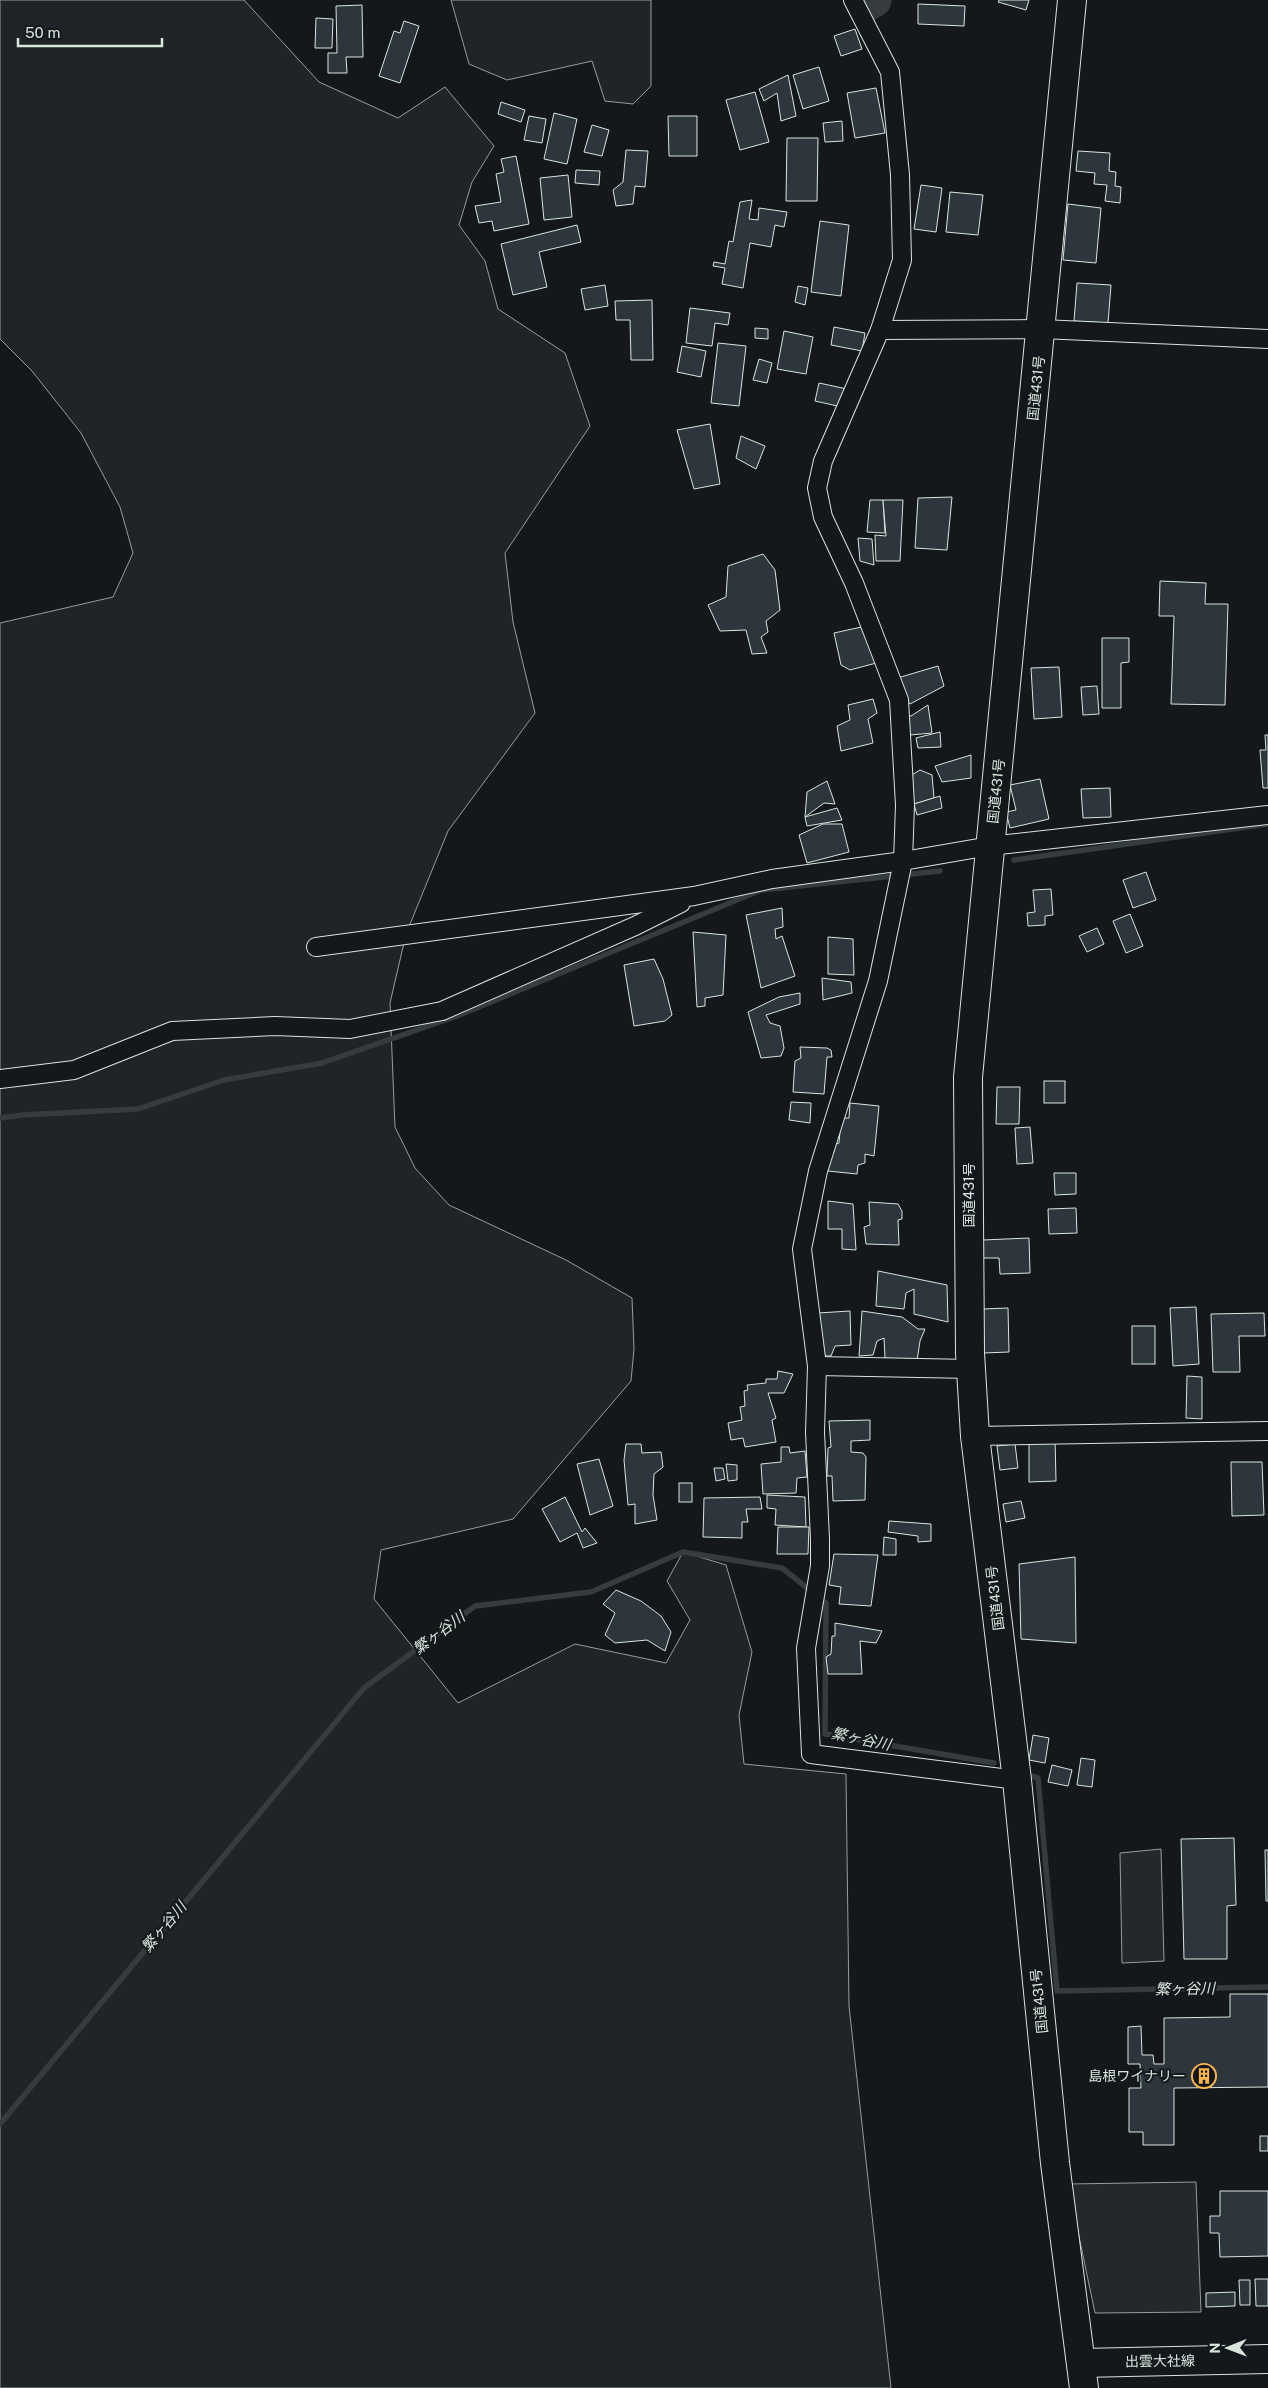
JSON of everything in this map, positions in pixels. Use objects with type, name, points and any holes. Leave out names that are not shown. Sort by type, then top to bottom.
[{"type":"main road","name":"国道431号","points":[[1072,0],[968,1077],[971,1369],[975,1436],[1017,1780],[1055,2164],[1083,2375]]},
{"type":"main road","name":"出雲大社線","points":[[1083,2375],[1268,2359]]},
{"type":"street","points":[[853,0],[890,72],[900,175],[902,260],[880,330],[822,461],[817,488],[823,517],[854,583],[899,700],[905,805],[903,861],[878,981],[818,1171],[802,1249],[817,1366],[815,1432],[820,1566],[806,1648],[811,1754],[1017,1780]]},
{"type":"street","points":[[880,330],[1041,329],[1268,339]]},
{"type":"street","points":[[316,947],[694,896],[772,879],[903,861],[990,846],[1268,815]]},
{"type":"street","points":[[0,1079],[74,1070],[172,1031],[275,1026],[350,1029],[442,1011],[635,926],[694,896]]},
{"type":"street","points":[[817,1366],[971,1369]]},
{"type":"street","points":[[975,1436],[1268,1431]]},
{"type":"shaded area","points":[[0,0],[244,0],[319,82],[398,118],[445,87],[494,146],[472,182],[459,225],[485,261],[498,309],[565,353],[590,426],[505,553],[513,622],[535,713],[448,831],[406,934],[390,1003],[395,1127],[415,1168],[449,1205],[566,1260],[632,1298],[634,1349],[631,1381],[513,1519],[381,1550],[374,1599],[458,1703],[575,1644],[666,1663],[690,1620],[667,1581],[683,1552],[726,1565],[752,1652],[739,1715],[744,1764],[846,1774],[849,2006],[891,2388],[0,2388],[0,623],[113,597],[133,553],[120,507],[81,433],[32,371],[0,339]]},
{"type":"shaded area","points":[[451,0],[651,0],[651,86],[633,104],[605,101],[592,61],[507,80],[469,64]]},
{"type":"shaded area","points":[[1161,1849],[1164,1961],[1122,1963],[1120,1853]]},
{"type":"shaded area","points":[[1196,2182],[1201,2312],[1095,2313],[1068,2184]]},
{"type":"building","points":[[999,0],[1029,0],[1026,10],[998,2]]},
{"type":"building","points":[[918,4],[965,6],[964,26],[918,24]]},
{"type":"building","points":[[362,5],[363,57],[346,57],[347,73],[328,73],[328,53],[337,53],[336,6]]},
{"type":"building","points":[[316,18],[333,19],[332,48],[315,48]]},
{"type":"building","points":[[404,21],[419,26],[400,83],[379,76],[394,31],[400,33]]},
{"type":"building","points":[[855,29],[862,49],[841,56],[834,36]]},
{"type":"building","points":[[819,67],[829,101],[803,109],[793,75]]},
{"type":"building","points":[[788,75],[796,116],[781,121],[777,93],[764,101],[759,89]]},
{"type":"building","points":[[876,88],[885,133],[855,138],[847,93]]},
{"type":"building","points":[[755,92],[769,142],[740,150],[726,100]]},
{"type":"building","points":[[501,102],[525,110],[521,122],[498,114]]},
{"type":"building","points":[[554,113],[577,119],[567,164],[544,159]]},
{"type":"building","points":[[529,116],[546,119],[542,143],[524,140]]},
{"type":"building","points":[[668,116],[697,116],[697,156],[669,156]]},
{"type":"building","points":[[842,121],[843,141],[825,142],[823,123]]},
{"type":"building","points":[[592,125],[609,130],[602,156],[584,152]]},
{"type":"building","points":[[787,138],[818,138],[817,201],[786,201]]},
{"type":"building","points":[[626,150],[648,151],[645,187],[635,186],[633,204],[616,206],[613,190],[623,182]]},
{"type":"building","points":[[1078,151],[1110,153],[1109,171],[1116,172],[1115,186],[1121,187],[1120,203],[1105,201],[1107,185],[1094,184],[1095,173],[1076,171]]},
{"type":"building","points":[[516,156],[529,224],[494,231],[492,221],[479,223],[475,206],[501,202],[496,174],[504,172],[501,159]]},
{"type":"building","points":[[576,170],[600,171],[599,185],[575,183]]},
{"type":"building","points":[[568,175],[572,217],[544,220],[540,178]]},
{"type":"building","points":[[921,185],[942,188],[936,232],[914,229]]},
{"type":"building","points":[[950,192],[983,195],[978,235],[946,232]]},
{"type":"building","points":[[752,200],[749,219],[758,220],[759,208],[787,212],[784,227],[775,225],[771,247],[750,243],[743,288],[722,284],[725,268],[713,266],[714,262],[725,264],[729,241],[733,242],[740,202]]},
{"type":"building","points":[[1068,204],[1101,208],[1096,263],[1063,260]]},
{"type":"building","points":[[820,221],[849,225],[841,296],[811,292]]},
{"type":"building","points":[[577,225],[581,242],[539,252],[547,287],[513,295],[501,244]]},
{"type":"building","points":[[1077,283],[1111,285],[1108,323],[1074,321]]},
{"type":"building","points":[[605,285],[608,306],[585,310],[581,289]]},
{"type":"building","points":[[798,286],[808,288],[805,305],[795,302]]},
{"type":"building","points":[[652,300],[653,360],[631,360],[630,320],[616,320],[615,301]]},
{"type":"building","points":[[690,308],[730,313],[728,325],[715,323],[712,346],[686,343]]},
{"type":"building","points":[[834,327],[865,333],[862,351],[831,345]]},
{"type":"building","points":[[755,328],[768,329],[768,339],[755,338]]},
{"type":"building","points":[[784,331],[813,337],[806,374],[777,369]]},
{"type":"building","points":[[718,343],[746,346],[739,406],[711,403]]},
{"type":"building","points":[[682,346],[706,351],[701,377],[677,372]]},
{"type":"building","points":[[759,359],[772,363],[767,383],[753,380]]},
{"type":"building","points":[[819,383],[847,389],[842,407],[815,401]]},
{"type":"building","points":[[710,424],[720,484],[694,489],[677,430]]},
{"type":"building","points":[[741,436],[765,446],[756,469],[736,458]]},
{"type":"building","points":[[952,497],[947,550],[915,548],[918,498]]},
{"type":"building","points":[[870,500],[883,500],[885,533],[867,532]]},
{"type":"building","points":[[883,500],[903,500],[900,561],[876,561],[875,535],[886,536]]},
{"type":"building","points":[[858,538],[872,539],[874,565],[860,561]]},
{"type":"building","points":[[763,554],[775,570],[780,610],[766,621],[768,632],[761,637],[767,653],[752,654],[746,630],[720,631],[708,605],[726,597],[728,566]]},
{"type":"building","points":[[1160,581],[1206,583],[1205,604],[1228,604],[1225,705],[1171,704],[1174,616],[1159,616]]},
{"type":"building","points":[[866,626],[880,662],[850,670],[841,665],[834,633]]},
{"type":"building","points":[[1102,638],[1129,638],[1129,662],[1121,663],[1121,708],[1102,708]]},
{"type":"building","points":[[938,666],[944,686],[910,704],[894,679]]},
{"type":"building","points":[[1059,667],[1062,717],[1034,719],[1031,668]]},
{"type":"building","points":[[1097,686],[1099,714],[1083,715],[1081,687]]},
{"type":"building","points":[[873,699],[877,713],[868,719],[873,743],[841,751],[837,726],[850,720],[848,705]]},
{"type":"building","points":[[928,705],[932,733],[910,735],[906,716],[911,716]]},
{"type":"building","points":[[940,732],[941,747],[918,748],[916,738]]},
{"type":"building","points":[[1265,735],[1268,735],[1268,788],[1263,788],[1260,750],[1266,750]]},
{"type":"building","points":[[971,755],[971,778],[942,782],[935,766]]},
{"type":"building","points":[[920,770],[932,775],[934,798],[914,804],[909,801],[907,778]]},
{"type":"building","points":[[1040,779],[1049,819],[1010,828],[1006,812],[1016,810],[1010,785]]},
{"type":"building","points":[[827,781],[835,804],[824,803],[805,817],[807,792]]},
{"type":"building","points":[[1110,788],[1111,817],[1083,818],[1081,789]]},
{"type":"building","points":[[940,796],[942,808],[917,815],[914,804]]},
{"type":"building","points":[[837,808],[842,820],[807,826],[805,817]]},
{"type":"building","points":[[823,824],[842,824],[849,852],[807,863],[799,835]]},
{"type":"building","points":[[1146,872],[1156,900],[1133,908],[1123,880]]},
{"type":"building","points":[[1051,889],[1053,915],[1045,916],[1045,925],[1028,926],[1027,913],[1035,912],[1033,890]]},
{"type":"building","points":[[782,908],[783,927],[775,929],[776,939],[782,936],[795,976],[761,988],[746,915]]},
{"type":"building","points":[[1130,914],[1143,946],[1126,953],[1113,921]]},
{"type":"building","points":[[1097,928],[1104,944],[1087,952],[1079,936]]},
{"type":"building","points":[[693,932],[726,935],[723,995],[705,998],[705,1006],[697,1007]]},
{"type":"building","points":[[828,937],[853,939],[854,975],[828,974]]},
{"type":"building","points":[[654,959],[663,979],[672,1015],[665,1021],[634,1026],[624,965]]},
{"type":"building","points":[[822,978],[851,982],[852,993],[823,1000]]},
{"type":"building","points":[[800,993],[800,1004],[766,1015],[770,1023],[780,1026],[784,1048],[781,1056],[761,1058],[748,1012],[779,997]]},
{"type":"building","points":[[800,1047],[827,1048],[831,1050],[832,1057],[827,1057],[824,1094],[793,1092],[795,1061],[801,1058]]},
{"type":"building","points":[[1044,1081],[1065,1081],[1065,1103],[1044,1103]]},
{"type":"building","points":[[997,1087],[1020,1087],[1019,1124],[996,1124]]},
{"type":"building","points":[[791,1102],[811,1103],[810,1123],[789,1120]]},
{"type":"building","points":[[850,1103],[879,1106],[874,1156],[865,1154],[865,1163],[858,1165],[857,1174],[828,1171],[829,1155],[834,1152],[833,1145],[839,1143],[841,1118],[849,1118]]},
{"type":"building","points":[[1030,1127],[1033,1163],[1017,1164],[1015,1128]]},
{"type":"building","points":[[1054,1173],[1076,1173],[1076,1194],[1055,1195]]},
{"type":"building","points":[[828,1201],[853,1204],[856,1250],[842,1249],[842,1229],[828,1229]]},
{"type":"building","points":[[869,1202],[898,1204],[902,1211],[902,1219],[898,1220],[899,1245],[866,1244],[864,1227],[870,1225]]},
{"type":"building","points":[[1076,1208],[1077,1233],[1049,1234],[1048,1209]]},
{"type":"building","points":[[1029,1238],[1030,1273],[1000,1274],[999,1258],[983,1258],[983,1240]]},
{"type":"building","points":[[878,1271],[947,1285],[948,1322],[914,1314],[914,1289],[906,1293],[904,1309],[876,1306]]},
{"type":"building","points":[[1196,1307],[1199,1364],[1173,1366],[1170,1308]]},
{"type":"building","points":[[1008,1308],[1009,1352],[984,1353],[983,1309]]},
{"type":"building","points":[[850,1311],[851,1345],[835,1346],[831,1356],[822,1356],[818,1313]]},
{"type":"building","points":[[862,1311],[902,1317],[918,1329],[925,1329],[920,1341],[917,1361],[885,1358],[884,1338],[877,1341],[873,1355],[859,1356]]},
{"type":"building","points":[[1264,1313],[1265,1336],[1239,1336],[1240,1372],[1213,1372],[1211,1314]]},
{"type":"building","points":[[1132,1326],[1155,1326],[1155,1364],[1132,1364]]},
{"type":"building","points":[[778,1371],[793,1374],[784,1393],[768,1393],[776,1418],[772,1420],[776,1442],[745,1447],[743,1438],[731,1440],[728,1423],[742,1420],[740,1407],[745,1406],[744,1391],[748,1390],[747,1385],[766,1383],[766,1379],[777,1379]]},
{"type":"building","points":[[1187,1376],[1202,1377],[1202,1419],[1186,1418]]},
{"type":"building","points":[[870,1420],[870,1440],[851,1441],[851,1452],[863,1453],[866,1457],[865,1500],[833,1501],[832,1476],[827,1476],[828,1448],[831,1447],[829,1421]]},
{"type":"building","points":[[1055,1438],[1056,1481],[1029,1482],[1029,1441]]},
{"type":"building","points":[[626,1444],[641,1444],[642,1453],[661,1452],[663,1467],[654,1474],[653,1495],[657,1520],[635,1524],[635,1504],[628,1505],[624,1460]]},
{"type":"building","points":[[1015,1444],[1018,1468],[1000,1470],[997,1446]]},
{"type":"building","points":[[781,1447],[789,1447],[790,1453],[805,1451],[807,1477],[797,1478],[796,1493],[763,1494],[761,1464],[781,1462]]},
{"type":"building","points":[[599,1459],[613,1506],[590,1515],[577,1464]]},
{"type":"building","points":[[1231,1462],[1262,1462],[1264,1515],[1232,1516]]},
{"type":"building","points":[[726,1464],[737,1465],[737,1480],[728,1481]]},
{"type":"building","points":[[714,1468],[723,1468],[725,1479],[716,1481]]},
{"type":"building","points":[[679,1483],[692,1483],[692,1502],[679,1502]]},
{"type":"building","points":[[767,1495],[805,1497],[806,1527],[775,1525],[776,1509],[767,1508]]},
{"type":"building","points":[[565,1497],[582,1532],[585,1528],[597,1543],[583,1548],[577,1533],[560,1542],[542,1509]]},
{"type":"building","points":[[760,1497],[762,1509],[746,1509],[748,1522],[742,1522],[742,1538],[703,1537],[704,1498]]},
{"type":"building","points":[[1021,1501],[1025,1518],[1006,1522],[1003,1504]]},
{"type":"building","points":[[889,1521],[931,1524],[931,1541],[918,1542],[918,1536],[888,1532]]},
{"type":"building","points":[[778,1527],[809,1527],[808,1554],[777,1554]]},
{"type":"building","points":[[884,1537],[896,1539],[896,1555],[883,1555]]},
{"type":"building","points":[[834,1554],[878,1555],[871,1606],[839,1604],[841,1587],[829,1585]]},
{"type":"building","points":[[1075,1557],[1076,1643],[1021,1639],[1019,1564]]},
{"type":"building","points":[[616,1590],[641,1601],[661,1616],[671,1632],[665,1651],[647,1640],[615,1643],[605,1635],[615,1613],[603,1604]]},
{"type":"building","points":[[835,1623],[882,1631],[876,1643],[860,1641],[862,1674],[828,1674],[826,1657],[831,1654],[832,1636],[835,1636]]},
{"type":"building","points":[[1033,1735],[1049,1738],[1045,1763],[1029,1760]]},
{"type":"building","points":[[1081,1758],[1095,1760],[1092,1787],[1077,1785]]},
{"type":"building","points":[[1052,1765],[1072,1770],[1068,1786],[1048,1782]]},
{"type":"building","points":[[1234,1838],[1236,1905],[1227,1906],[1227,1959],[1184,1959],[1181,1839]]},
{"type":"building","points":[[1265,1850],[1268,1850],[1268,1901],[1266,1901]]},
{"type":"building","name":"島根ワイナリー","points":[[1230,1994],[1268,1994],[1268,2087],[1174,2088],[1174,2145],[1143,2145],[1143,2132],[1129,2132],[1129,2088],[1141,2088],[1140,2064],[1128,2064],[1128,2027],[1141,2026],[1142,2055],[1153,2055],[1154,2064],[1164,2064],[1164,2018],[1230,2017]]},
{"type":"building","points":[[1260,2136],[1268,2136],[1268,2151],[1260,2151]]},
{"type":"building","points":[[1220,2191],[1268,2191],[1268,2256],[1220,2257],[1219,2233],[1210,2233],[1210,2216],[1220,2216]]},
{"type":"building","points":[[1255,2279],[1268,2279],[1268,2306],[1256,2306]]},
{"type":"building","points":[[1239,2280],[1250,2280],[1250,2305],[1240,2305]]},
{"type":"building","points":[[1235,2292],[1235,2306],[1206,2307],[1206,2293]]},
{"type":"waterway","points":[[868,3],[874,0]]},
{"type":"waterway","points":[[1014,860],[1268,824]]},
{"type":"waterway","points":[[0,1118],[138,1109],[224,1080],[322,1063],[457,1016],[761,890],[940,871]]},
{"type":"waterway","name":"繁ヶ谷川","points":[[0,2124],[364,1688],[475,1606],[591,1592],[683,1552],[782,1568],[826,1603],[825,1734],[994,1763]]},
{"type":"waterway","name":"繁ヶ谷川","points":[[1028,1775],[1038,1778],[1057,1991],[1268,1987]]},
{"type":"place","name":"島根ワイナリー","points":[[1204,2076]]}]
